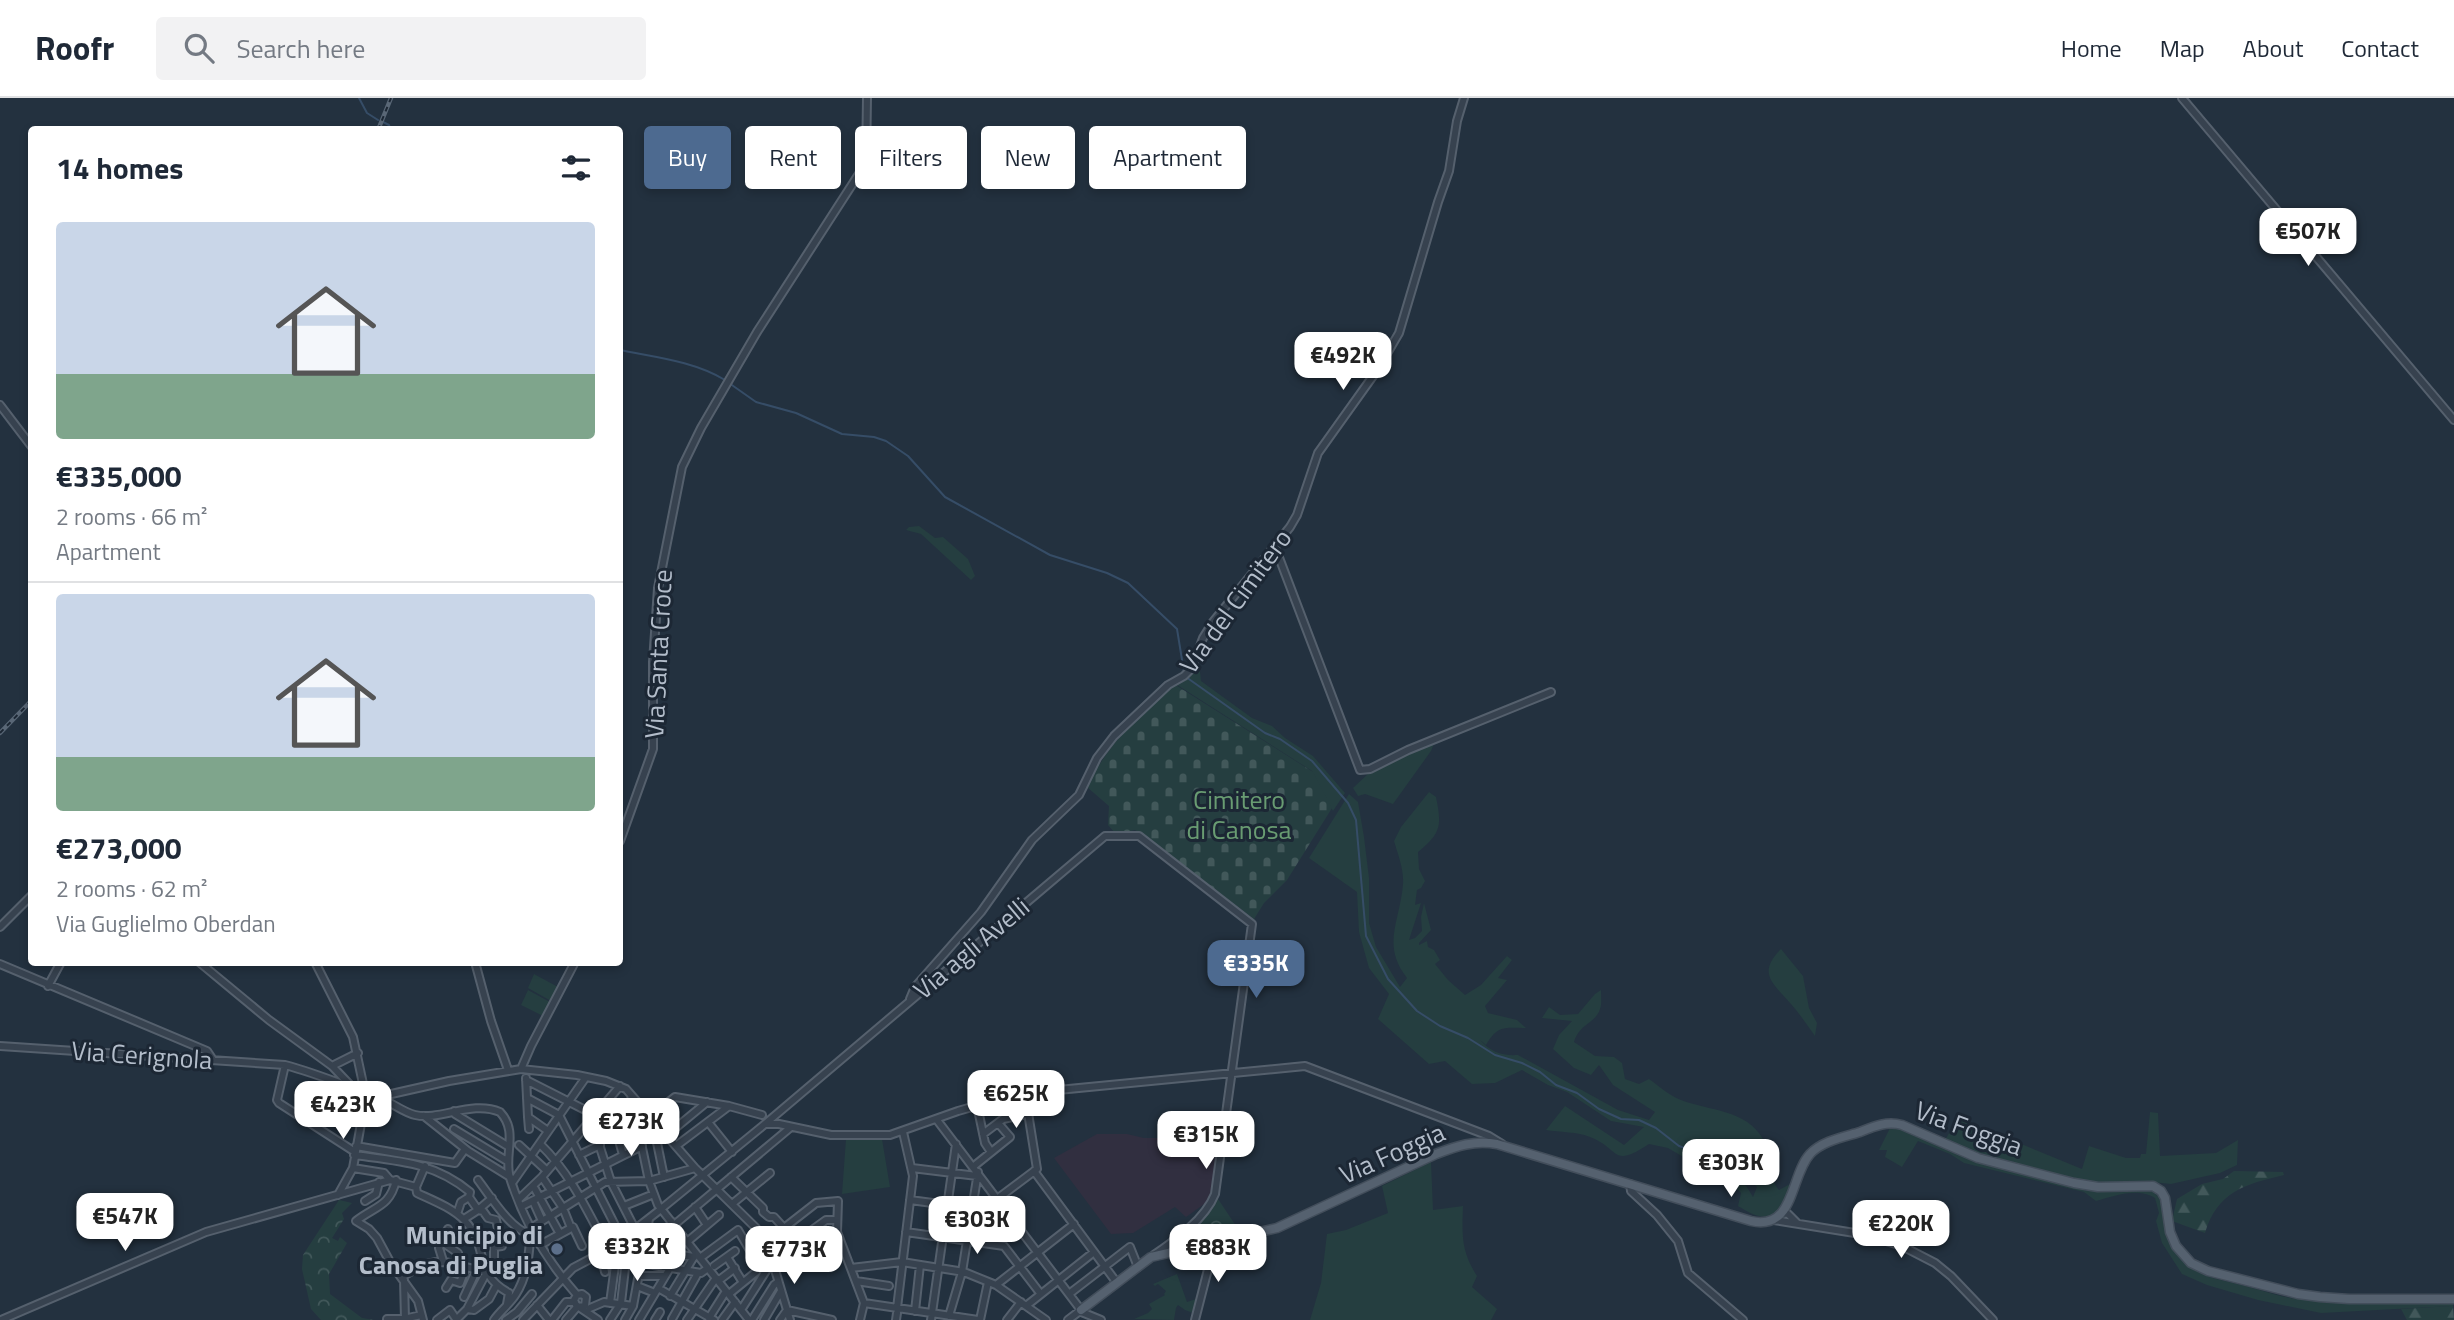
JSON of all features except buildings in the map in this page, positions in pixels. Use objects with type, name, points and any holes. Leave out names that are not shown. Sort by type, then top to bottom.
[{"type":"main road","name":"Via Foggia","points":[[1151,1257],[1277,1228],[1455,1146],[1484,1142],[1762,1222],[1786,1213],[1802,1166],[1813,1151],[1867,1129],[1893,1123],[1978,1158],[2074,1183],[2098,1187],[2154,1186],[2165,1198],[2170,1232],[2176,1246],[2191,1263],[2208,1271],[2320,1297],[2454,1299]]},
{"type":"main road","points":[[1080,1310],[1151,1257]]},
{"type":"street","name":"Via Santa Croce","points":[[623,833],[653,750],[653,670],[658,588],[681,474],[701,428],[757,332],[866,163],[867,98]]},
{"type":"street","name":"Via del Cimitero","points":[[909,1001],[915,987],[981,912],[1032,840],[1079,795],[1097,758],[1114,736],[1168,685],[1192,668],[1203,638],[1213,622],[1275,547],[1297,515],[1318,453],[1378,369],[1399,333],[1437,202],[1449,171],[1457,121],[1464,98]]},
{"type":"street","points":[[2182,98],[2454,420]]},
{"type":"street","points":[[0,405],[28,442]]},
{"type":"street","points":[[1275,547],[1360,770],[1370,769],[1408,750],[1551,692]]},
{"type":"street","name":"Via agli Avelli","points":[[523,1320],[573,1268],[620,1241],[703,1176],[1105,836],[1139,836],[1252,924],[1233,1072]]},
{"type":"street","points":[[0,927],[28,899]]},
{"type":"street","points":[[0,964],[207,1051],[213,1060]]},
{"type":"street","points":[[48,986],[59,966]]},
{"type":"street","points":[[204,966],[269,1020],[332,1066],[353,1088]]},
{"type":"street","points":[[317,966],[349,1025],[367,1094],[353,1168],[337,1196]]},
{"type":"street","points":[[476,966],[508,1070]]},
{"type":"street","points":[[529,1129],[524,1069],[531,1046],[573,966]]},
{"type":"street","name":"Via Cerignola","points":[[0,1046],[285,1065],[315,1073],[378,1097]]},
{"type":"street","points":[[332,1066],[358,1053]]},
{"type":"street","points":[[285,1065],[277,1100],[279,1103],[355,1151],[425,1166],[449,1175],[470,1192],[469,1197],[478,1210],[483,1211],[488,1218],[496,1220],[502,1245],[494,1247],[494,1266],[482,1271],[464,1297]]},
{"type":"street","points":[[765,1124],[846,1136],[890,1135],[977,1105],[1024,1094],[1305,1066],[1489,1136],[1505,1146]]},
{"type":"street","points":[[378,1097],[524,1069],[586,1077],[620,1086],[631,1093],[695,1168],[756,1228],[766,1242],[790,1320]]},
{"type":"street","points":[[1151,1257],[1175,1239],[1212,1203],[1219,1181],[1233,1072]]},
{"type":"street","points":[[511,1180],[540,1144],[586,1077]]},
{"type":"street","points":[[526,1080],[593,1117],[611,1182],[624,1206],[632,1231],[621,1303],[610,1320]]},
{"type":"street","points":[[520,1203],[620,1086]]},
{"type":"street","points":[[631,1093],[654,1194],[697,1256],[711,1267],[727,1293],[751,1320],[778,1282]]},
{"type":"street","points":[[997,1199],[1037,1169],[1024,1094]]},
{"type":"street","points":[[378,1097],[414,1115],[489,1108],[500,1112],[510,1127],[507,1161],[511,1180],[531,1232],[563,1279],[573,1301],[596,1319]]},
{"type":"street","points":[[651,1116],[675,1097],[729,1106],[762,1115]]},
{"type":"street","points":[[527,1098],[559,1115],[589,1172],[620,1241],[610,1303]]},
{"type":"street","points":[[667,1135],[707,1102]]},
{"type":"street","points":[[977,1105],[985,1143],[991,1152]]},
{"type":"street","points":[[676,1146],[729,1106]]},
{"type":"street","points":[[623,1155],[612,1116],[634,1108]]},
{"type":"street","points":[[454,1111],[509,1147]]},
{"type":"street","points":[[983,1135],[1003,1119],[1027,1114]]},
{"type":"street","points":[[424,1116],[465,1149],[511,1180]]},
{"type":"street","points":[[528,1117],[548,1131]]},
{"type":"street","points":[[937,1119],[1080,1310],[1101,1320]]},
{"type":"street","points":[[708,1122],[732,1152]]},
{"type":"street","points":[[954,1318],[976,1171],[991,1152],[1010,1137],[998,1123]]},
{"type":"street","points":[[658,1125],[653,1128],[664,1177]]},
{"type":"street","points":[[639,1320],[665,1276],[666,1252],[672,1223],[791,1127]]},
{"type":"street","points":[[454,1129],[507,1161]]},
{"type":"street","points":[[896,1314],[912,1168],[903,1132]]},
{"type":"street","points":[[540,1144],[556,1159],[581,1197],[604,1251],[606,1272]]},
{"type":"street","points":[[932,1317],[956,1144]]},
{"type":"street","points":[[519,1145],[544,1174],[582,1245]]},
{"type":"street","points":[[579,1155],[600,1145]]},
{"type":"street","points":[[520,1203],[533,1201],[642,1146]]},
{"type":"street","points":[[355,1151],[455,1163],[465,1149]]},
{"type":"street","points":[[425,1166],[416,1187],[417,1193],[464,1219],[476,1237],[482,1271],[467,1309],[456,1319],[450,1310],[437,1320]]},
{"type":"street","points":[[353,1168],[384,1173],[393,1180],[416,1187]]},
{"type":"street","points":[[478,1180],[508,1219],[523,1233],[531,1232],[542,1221],[605,1182],[649,1181],[695,1168]]},
{"type":"street","points":[[912,1168],[952,1173],[976,1171]]},
{"type":"street","points":[[1034,1171],[1117,1283]]},
{"type":"street","points":[[732,1204],[770,1173]]},
{"type":"street","points":[[731,1177],[763,1208],[763,1212],[774,1217],[784,1228]]},
{"type":"street","points":[[1,1320],[206,1232],[393,1180]]},
{"type":"street","points":[[387,1320],[422,1317],[418,1301],[369,1228],[355,1221],[388,1201],[393,1180]]},
{"type":"street","points":[[365,1201],[376,1194],[379,1182]]},
{"type":"street","points":[[1630,1184],[1631,1191],[1657,1215],[1678,1241],[1688,1273],[1742,1320]]},
{"type":"street","points":[[536,1189],[560,1234]]},
{"type":"street","points":[[624,1206],[654,1194]]},
{"type":"street","points":[[457,1214],[461,1202],[469,1197]]},
{"type":"street","points":[[464,1219],[492,1198]]},
{"type":"street","points":[[910,1200],[1009,1213]]},
{"type":"street","points":[[533,1201],[542,1221]]},
{"type":"street","points":[[766,1242],[816,1203],[838,1201],[837,1232],[864,1303],[860,1320]]},
{"type":"street","points":[[695,1207],[707,1225]]},
{"type":"street","points":[[1786,1213],[1797,1223],[1880,1238],[1921,1255],[1951,1276],[1993,1320]]},
{"type":"street","points":[[687,1242],[719,1215]]},
{"type":"street","points":[[625,1320],[633,1306],[649,1219]]},
{"type":"street","points":[[772,1259],[826,1220],[837,1220]]},
{"type":"street","points":[[996,1285],[1074,1224]]},
{"type":"street","points":[[540,1245],[571,1228]]},
{"type":"street","points":[[443,1261],[439,1251],[448,1229]]},
{"type":"street","points":[[670,1296],[685,1270],[697,1256],[738,1230],[761,1270]]},
{"type":"street","points":[[494,1320],[515,1296],[528,1264],[531,1232]]},
{"type":"street","points":[[906,1232],[1004,1246],[1040,1293]]},
{"type":"street","points":[[647,1236],[668,1239]]},
{"type":"street","points":[[442,1242],[458,1253]]},
{"type":"street","points":[[1195,1320],[1215,1242]]},
{"type":"street","points":[[1069,1294],[1130,1247],[1138,1267]]},
{"type":"street","points":[[644,1249],[697,1256]]},
{"type":"street","points":[[672,1319],[698,1273],[735,1251]]},
{"type":"street","points":[[1007,1320],[1023,1304],[1094,1252]]},
{"type":"street","points":[[727,1257],[742,1281]]},
{"type":"street","points":[[403,1279],[428,1263],[443,1261],[482,1271],[496,1286],[509,1293],[507,1304]]},
{"type":"street","points":[[851,1268],[902,1262],[962,1272],[996,1285],[1046,1320]]},
{"type":"street","points":[[641,1263],[698,1273]]},
{"type":"street","points":[[915,1311],[920,1265]]},
{"type":"street","points":[[446,1289],[451,1280],[460,1283],[466,1267]]},
{"type":"street","points":[[687,1320],[717,1279],[735,1268]]},
{"type":"street","points":[[637,1286],[670,1296],[710,1319],[727,1293],[761,1270]]},
{"type":"street","points":[[737,1320],[761,1270]]},
{"type":"street","points":[[639,1276],[665,1276]]},
{"type":"street","points":[[403,1279],[405,1319]]},
{"type":"street","points":[[856,1281],[889,1286]]},
{"type":"street","points":[[864,1303],[896,1314],[915,1311],[932,1317],[979,1320],[988,1282]]},
{"type":"street","points":[[467,1309],[474,1310],[488,1299],[496,1286]]},
{"type":"street","points":[[765,1320],[781,1291]]},
{"type":"street","points":[[506,1320],[532,1294]]},
{"type":"street","points":[[537,1305],[550,1320],[584,1295],[587,1311]]},
{"type":"street","points":[[566,1320],[573,1301]]},
{"type":"street","points":[[587,1311],[604,1302],[633,1306]]},
{"type":"street","points":[[722,1320],[735,1302]]},
{"type":"street","points":[[780,1320],[787,1310]]},
{"type":"street","points":[[787,1310],[832,1320]]},
{"type":"street","points":[[1071,1319],[1080,1310]]},
{"type":"street","points":[[654,1320],[660,1312]]},
{"type":"shaded area","points":[[1097,1134],[1178,1138],[1220,1153],[1213,1191],[1207,1202],[1186,1217],[1175,1207],[1133,1233],[1111,1234],[1054,1158]]},
{"type":"green space","points":[[919,526],[935,538],[943,537],[968,559],[975,576],[971,580],[921,534],[906,530]]},
{"type":"green space","points":[[1197,662],[1201,681],[1252,718],[1272,726],[1313,756],[1345,793],[1333,811],[1312,771],[1174,683]]},
{"type":"green space","name":"Cimitero di Canosa","points":[[1174,684],[1313,772],[1332,808],[1287,880],[1264,903],[1254,919],[1140,833],[1135,830],[1116,834],[1108,825],[1109,806],[1087,787],[1104,757],[1125,731]]},
{"type":"green space","points":[[1435,741],[1431,751],[1393,804],[1365,794],[1358,796],[1353,788],[1370,772]]},
{"type":"green space","points":[[1429,792],[1436,797],[1438,828],[1418,852],[1419,869],[1425,881],[1417,890],[1415,905],[1421,903],[1409,940],[1422,931],[1424,903],[1431,930],[1419,945],[1427,941],[1428,947],[1434,950],[1440,960],[1435,964],[1465,995],[1481,985],[1507,956],[1512,960],[1498,978],[1507,980],[1485,1006],[1488,1013],[1517,1020],[1526,1028],[1502,1029],[1494,1034],[1486,1045],[1480,1040],[1488,1048],[1497,1052],[1518,1055],[1618,1110],[1649,1120],[1655,1112],[1613,1085],[1599,1065],[1591,1075],[1574,1068],[1553,1049],[1559,1035],[1572,1021],[1542,1018],[1549,1007],[1560,1015],[1578,1014],[1601,990],[1598,1014],[1580,1031],[1574,1042],[1595,1056],[1614,1057],[1622,1063],[1625,1079],[1639,1084],[1649,1079],[1677,1098],[1737,1116],[1756,1129],[1766,1145],[1775,1184],[1779,1190],[1790,1184],[1787,1195],[1774,1215],[1759,1216],[1738,1206],[1741,1193],[1720,1172],[1695,1164],[1668,1148],[1649,1144],[1622,1156],[1585,1135],[1546,1130],[1565,1106],[1624,1145],[1644,1127],[1611,1121],[1567,1092],[1522,1070],[1495,1083],[1472,1084],[1445,1061],[1429,1064],[1378,1019],[1389,994],[1369,968],[1359,932],[1357,892],[1309,858],[1349,794],[1358,802],[1364,837],[1369,878],[1369,923],[1376,947],[1400,987],[1407,978],[1399,966],[1394,944],[1403,878],[1394,841],[1401,827]],"holes":[[[1741,1149],[1748,1155],[1745,1177],[1757,1187],[1753,1197],[1724,1163],[1726,1156]]]},
{"type":"green space","points":[[1781,949],[1803,976],[1809,1008],[1817,1023],[1815,1036],[1770,978],[1770,965]]},
{"type":"green space","points":[[534,974],[558,987],[551,1001],[528,988]]},
{"type":"green space","points":[[528,990],[550,1002],[543,1016],[521,1005]]},
{"type":"green space","points":[[1017,1099],[1021,1111],[995,1117],[993,1105]]},
{"type":"green space","points":[[2150,1112],[2158,1113],[2160,1156],[2216,1153],[2238,1140],[2237,1165],[2220,1173],[2171,1184],[2143,1181],[2099,1183],[1980,1155],[1945,1140],[1958,1118],[2082,1169],[2089,1146],[2126,1158],[2140,1158],[2141,1154],[2146,1154]]},
{"type":"green space","points":[[1891,1126],[2061,1183],[2090,1190],[2145,1189],[2153,1192],[2162,1204],[2172,1249],[2192,1268],[2212,1278],[2298,1299],[2356,1304],[2453,1303],[2453,1306],[2321,1313],[2258,1300],[2207,1285],[2182,1274],[2162,1243],[2156,1221],[2159,1213],[2155,1198],[2134,1193],[2096,1201],[2084,1192],[1964,1163],[1918,1141],[1902,1167],[1885,1157],[1887,1150],[1879,1150]]},
{"type":"green space","points":[[846,1139],[882,1139],[890,1187],[842,1194]]},
{"type":"green space","points":[[1431,1162],[1433,1210],[1463,1206],[1464,1243],[1468,1259],[1477,1276],[1472,1287],[1497,1309],[1491,1320],[1310,1320],[1321,1283],[1327,1234],[1346,1230],[1388,1213],[1382,1186]]},
{"type":"green space","points":[[2234,1171],[2283,1172],[2284,1175],[2245,1186],[2234,1192],[2217,1208],[2205,1233],[2172,1221],[2177,1199],[2202,1184],[2223,1179]]},
{"type":"green space","points":[[1216,1196],[1240,1232],[1187,1244],[1181,1234]]},
{"type":"green space","points":[[339,1200],[352,1203],[342,1213],[344,1219],[332,1238],[338,1241],[340,1237],[347,1243],[329,1274],[330,1294],[362,1318],[374,1320],[321,1320],[311,1309],[302,1269],[303,1255]]},
{"type":"green space","points":[[1177,1274],[1187,1302],[1196,1299],[1193,1313],[1178,1305],[1174,1320],[1134,1319],[1148,1313],[1152,1309],[1149,1304],[1165,1295],[1166,1291],[1158,1284],[1153,1284]]},
{"type":"green space","points":[[2453,1306],[2454,1320],[2407,1320],[2401,1309]]},
{"type":"waterway","points":[[359,98],[367,113],[378,120]]},
{"type":"waterway","points":[[383,122],[389,126]]},
{"type":"waterway","points":[[623,351],[687,364],[725,380]]},
{"type":"waterway","points":[[729,383],[756,402],[796,413],[842,434],[886,441],[908,456],[945,497],[1050,555],[1107,573],[1128,583],[1177,629],[1184,672]]},
{"type":"waterway","points":[[1186,677],[1265,733],[1280,739],[1312,761],[1348,803],[1356,820],[1366,936],[1388,979],[1417,1011],[1495,1055],[1540,1072],[1556,1085],[1577,1093],[1599,1109],[1621,1119],[1639,1120],[1656,1128],[1679,1146],[1710,1157]]},
{"type":"railway","points":[[380,126],[391,98]]},
{"type":"railway","points":[[0,733],[28,704]]},
{"type":"place","name":"Municipio di Canosa di Puglia","points":[[557,1249]]}]
